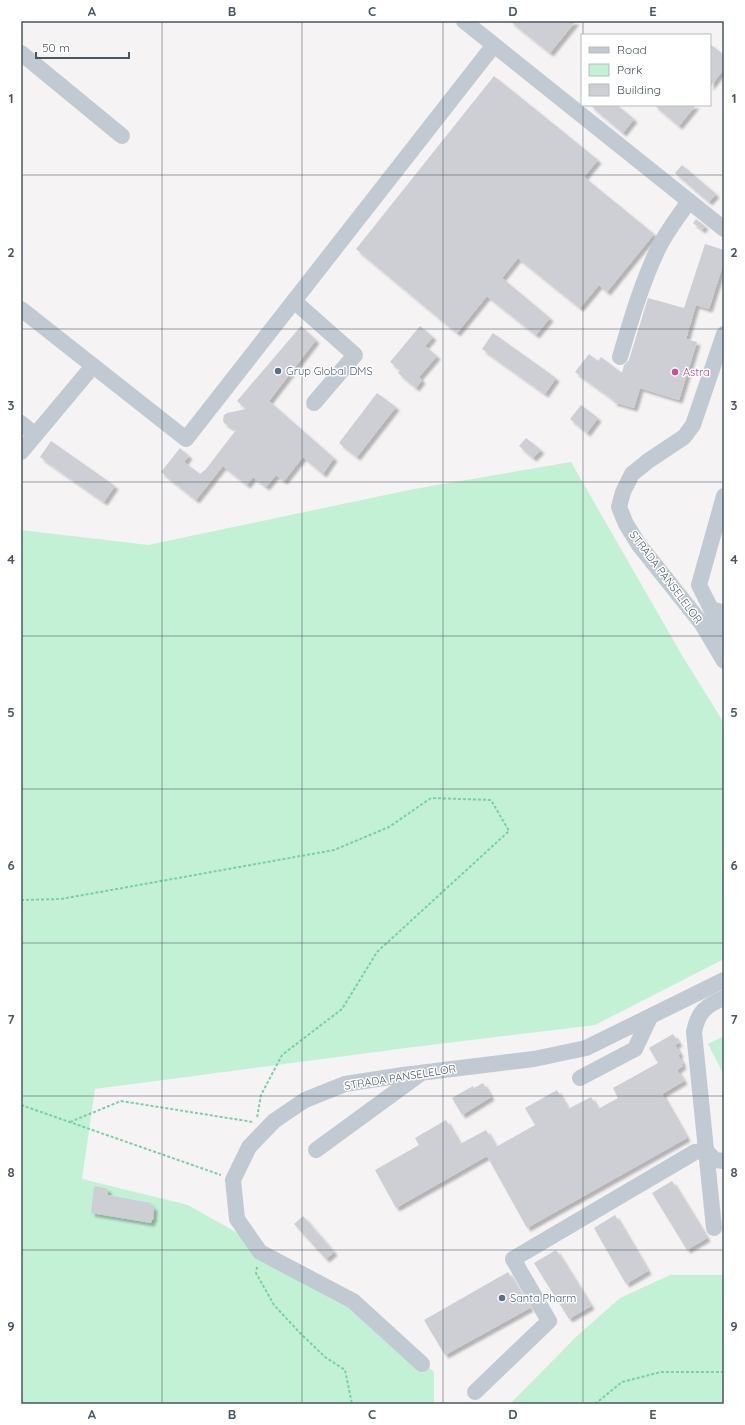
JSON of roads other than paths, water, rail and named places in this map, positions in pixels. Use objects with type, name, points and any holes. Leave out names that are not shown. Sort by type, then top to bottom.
[{"type":"street","points":[[467,22],[724,229]]},
{"type":"street","points":[[21,309],[186,439],[494,45]]},
{"type":"street","points":[[21,53],[122,136]]},
{"type":"street","points":[[620,357],[637,302],[651,265],[660,246],[689,201]]},
{"type":"street","points":[[294,301],[355,355],[314,403]]},
{"type":"street","name":"STRADA PANSELELOR","points":[[724,334],[693,425],[684,437],[648,461],[632,474],[622,492],[619,507],[626,524],[639,545],[702,624],[724,661]]},
{"type":"street","points":[[21,452],[93,366]]},
{"type":"street","points":[[21,423],[35,435]]},
{"type":"street","points":[[724,496],[699,585],[718,611],[724,634]]},
{"type":"street","name":"STRADA PANSELELOR","points":[[422,1364],[353,1301],[260,1252],[237,1219],[233,1180],[249,1147],[274,1121],[305,1100],[344,1084],[534,1059],[586,1048],[724,980]]},
{"type":"street","points":[[714,1228],[694,1032],[700,1014],[706,1007],[724,998]]},
{"type":"street","points":[[580,1078],[635,1049],[650,1017]]},
{"type":"street","points":[[316,1150],[421,1073]]},
{"type":"street","points":[[706,1151],[715,1160],[724,1161]]},
{"type":"street","points":[[475,1392],[549,1321],[513,1259],[695,1152],[706,1151]]},
{"type":"place","name":"Grup Global DMS","points":[[278,371]]},
{"type":"place","name":"Astra","points":[[675,372]]},
{"type":"place","name":"Santa Pharm","points":[[502,1298]]}]
